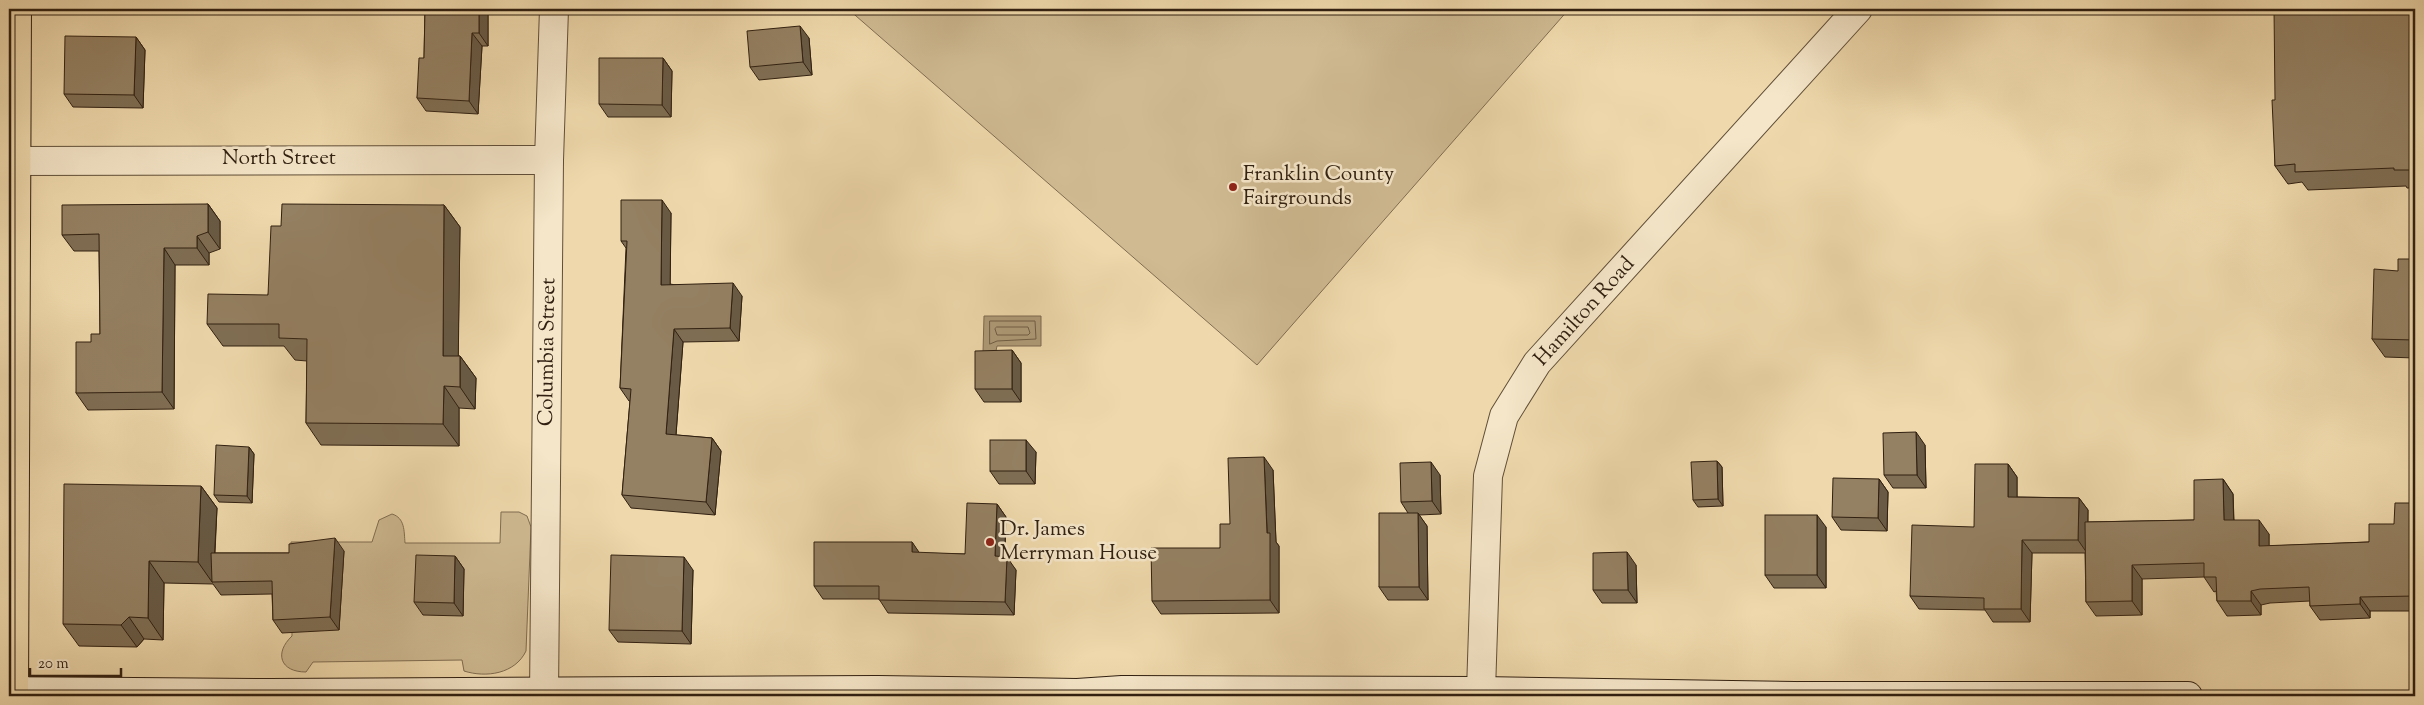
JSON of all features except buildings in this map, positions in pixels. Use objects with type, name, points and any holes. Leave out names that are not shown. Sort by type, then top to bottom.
[{"type":"main road","points":[[17,9],[12,161],[12,693],[544,694],[991,690],[1076,694],[1122,690],[1481,691],[1797,696],[2188,696]]},
{"type":"main road","name":"Columbia Street","points":[[544,694],[549,160],[554,9]]},
{"type":"main road","name":"Hamilton Road","points":[[1481,691],[1488,476],[1504,416],[1536,363],[1858,9]]},
{"type":"main road","name":"North Street","points":[[12,161],[65,159],[549,160]]},
{"type":"shaded area","name":"Franklin County Fairgrounds","points":[[848,9],[1569,9],[1257,365]]},
{"type":"shaded area","points":[[501,512],[519,512],[527,516],[531,527],[526,651],[515,665],[499,672],[481,674],[464,671],[462,660],[313,662],[306,672],[290,669],[285,665],[282,660],[283,649],[286,642],[292,636],[291,542],[372,542],[379,520],[392,514],[402,522],[405,543],[500,543]]},
{"type":"water","points":[[984,316],[1041,316],[1041,346],[997,346],[996,351],[983,352]]},
{"type":"place","name":"Franklin County Fairgrounds","points":[[1233,187]]},
{"type":"place","name":"Dr. James Merryman House","points":[[990,542]]}]
